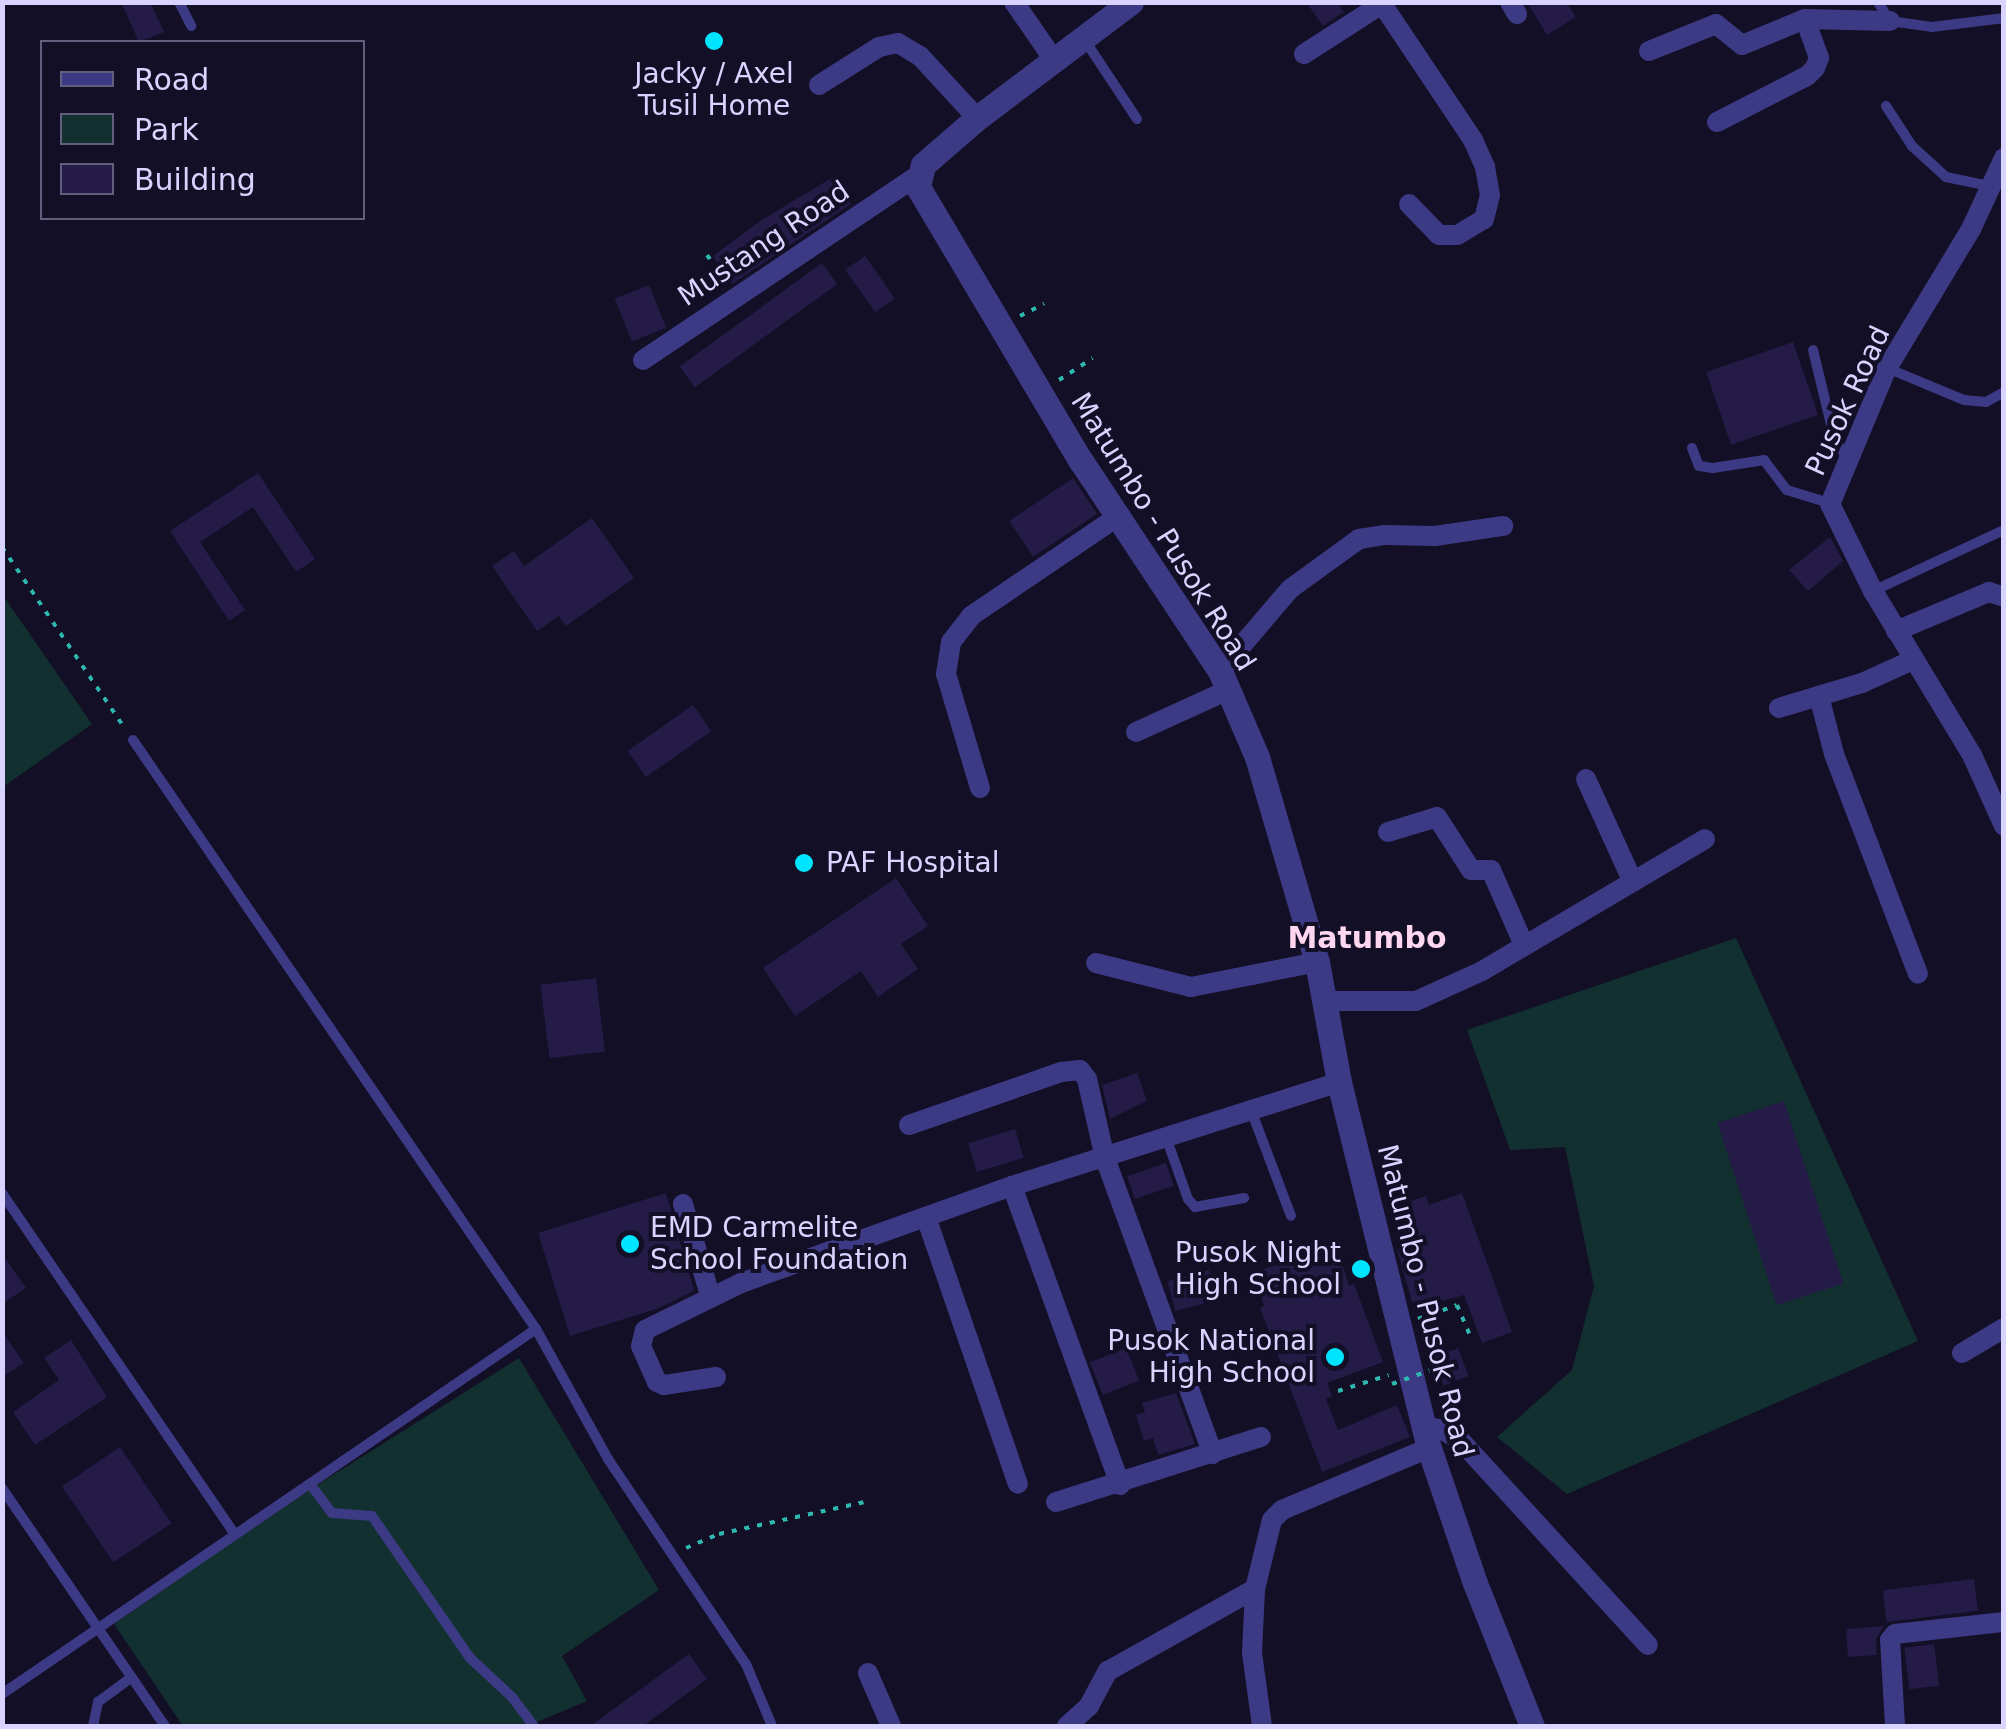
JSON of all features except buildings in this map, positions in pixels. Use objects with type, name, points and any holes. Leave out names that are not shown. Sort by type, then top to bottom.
[{"type":"street","points":[[1014,2],[1054,60]]},
{"type":"street","points":[[918,176],[923,165],[977,118],[1131,2]]},
{"type":"street","points":[[1304,54],[1384,3],[1474,140],[1485,167],[1490,195],[1484,219],[1456,235],[1438,235],[1410,204]]},
{"type":"street","points":[[1649,51],[1716,24],[1742,45],[1804,19],[1890,21]]},
{"type":"street","points":[[1717,122],[1808,76],[1819,58],[1804,19]]},
{"type":"street","points":[[819,85],[879,47],[898,44],[920,56],[977,118]]},
{"type":"street","name":"Pusok Road","points":[[2004,158],[1970,229],[1887,368],[1830,504],[1872,591],[1972,755],[1995,784],[2004,826]]},
{"type":"street","name":"Mustang Road","points":[[643,360],[918,176]]},
{"type":"street","name":"Matumbo - Pusok Road","points":[[918,176],[918,187],[1040,393],[1224,681],[1257,757],[1318,962],[1338,1082],[1426,1437],[1475,1583],[1532,1726]]},
{"type":"street","points":[[980,788],[946,674],[951,642],[971,616],[1120,515]]},
{"type":"street","points":[[1136,732],[1224,681],[1290,589],[1359,539],[1384,534],[1436,536],[1502,526]]},
{"type":"street","points":[[1896,631],[1989,592],[2004,597]]},
{"type":"street","points":[[1779,708],[1913,660]]},
{"type":"street","points":[[1818,696],[1834,754],[1918,974]]},
{"type":"street","points":[[1586,779],[1632,880]]},
{"type":"street","points":[[1388,832],[1437,816],[1471,870],[1491,870],[1524,945]]},
{"type":"street","points":[[1325,1002],[1416,1001],[1524,945],[1705,839]]},
{"type":"street","points":[[1096,963],[1191,987],[1318,962]]},
{"type":"street","points":[[909,1125],[1061,1072],[1080,1070],[1088,1079],[1106,1158],[1213,1454]]},
{"type":"street","points":[[716,1377],[664,1386],[652,1375],[641,1346],[645,1330],[710,1296],[1012,1186],[1167,1140],[1338,1082]]},
{"type":"street","points":[[1012,1186],[1120,1485]]},
{"type":"street","points":[[683,1204],[710,1296]]},
{"type":"street","points":[[926,1217],[1018,1484]]},
{"type":"street","points":[[1962,1353],[2004,1328]]},
{"type":"street","points":[[1262,1726],[1252,1653],[1255,1590],[1266,1534],[1282,1510],[1442,1429],[1460,1440],[1648,1645]]},
{"type":"street","points":[[1056,1502],[1120,1485],[1261,1437]]},
{"type":"street","points":[[1067,1726],[1089,1706],[1108,1672],[1255,1590]]},
{"type":"street","points":[[1895,1726],[1890,1640],[1895,1634],[2004,1622]]},
{"type":"street","points":[[868,1673],[892,1726]]},
{"type":"lane","points":[[179,2],[191,26]]},
{"type":"lane","points":[[1878,2],[1890,21],[1960,27],[2004,18]]},
{"type":"lane","points":[[1084,38],[1137,119]]},
{"type":"lane","points":[[1886,106],[1912,146],[1946,177],[1990,186]]},
{"type":"lane","points":[[1813,350],[1834,436],[1848,460]]},
{"type":"lane","points":[[1887,368],[1964,400],[1986,402],[2004,392]]},
{"type":"lane","points":[[1692,448],[1699,466],[1714,468],[1764,460],[1787,490],[1830,504]]},
{"type":"lane","points":[[1872,591],[2004,530]]},
{"type":"lane","points":[[133,740],[536,1329],[608,1459],[746,1664],[772,1726]]},
{"type":"lane","points":[[1250,1109],[1291,1216]]},
{"type":"lane","points":[[1167,1140],[1188,1199],[1195,1207],[1244,1198]]},
{"type":"lane","points":[[2,1194],[236,1534]]},
{"type":"lane","points":[[2,1694],[536,1329]]},
{"type":"lane","points":[[310,1484],[332,1514],[372,1516],[470,1658],[512,1696],[534,1726]]},
{"type":"lane","points":[[2,1488],[165,1726]]},
{"type":"lane","points":[[93,1726],[98,1702],[132,1677]]},
{"type":"path","points":[[708,255],[736,296]]},
{"type":"path","points":[[1040,393],[1093,358]]},
{"type":"path","points":[[2,548],[133,740]]},
{"type":"path","points":[[1422,1335],[1418,1319],[1458,1304],[1470,1336]]},
{"type":"path","points":[[1392,1384],[1431,1370]]},
{"type":"path","points":[[1338,1390],[1387,1372]]},
{"type":"path","points":[[672,1554],[719,1534],[864,1502]]},
{"type":"green space","points":[[2,594],[92,724],[3,787],[2,787]]},
{"type":"green space","points":[[1736,938],[1918,1341],[1567,1494],[1497,1437],[1572,1370],[1594,1286],[1565,1147],[1510,1150],[1467,1030]]},
{"type":"green space","points":[[519,1358],[659,1590],[562,1656],[587,1701],[527,1726],[183,1726],[114,1624],[290,1502]]},
{"type":"place","name":"Jacky / Axel Tusil Home","points":[[714,41]]},
{"type":"place","name":"PAF Hospital","points":[[804,863]]},
{"type":"place","name":"EMD Carmelite School Foundation","points":[[630,1244]]},
{"type":"place","name":"Pusok Night High School","points":[[1361,1269]]},
{"type":"place","name":"Pusok National High School","points":[[1335,1357]]},
{"type":"district","name":"Matumbo","points":[[1367,938]]}]
